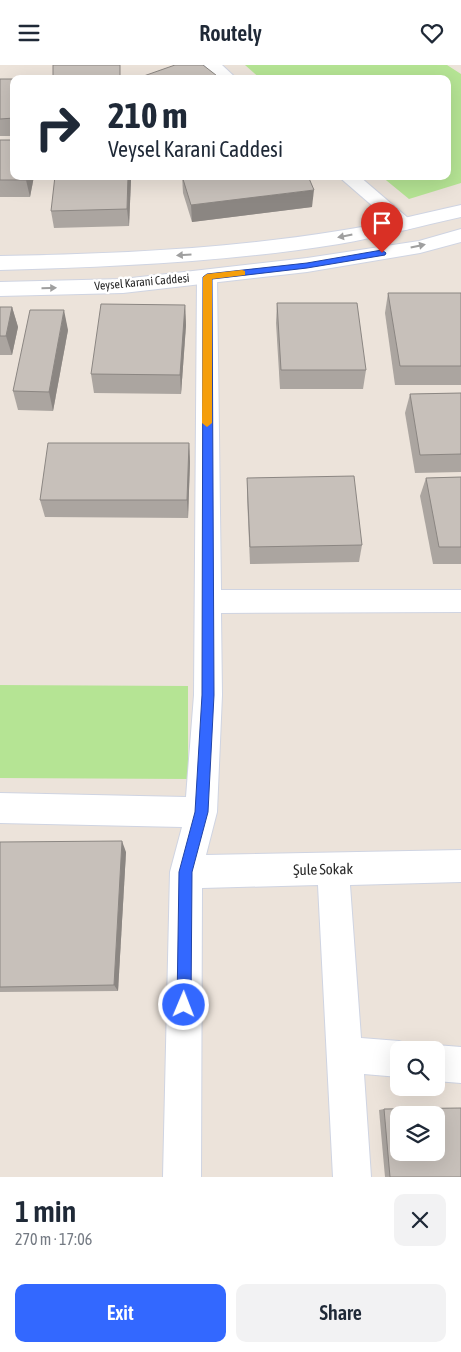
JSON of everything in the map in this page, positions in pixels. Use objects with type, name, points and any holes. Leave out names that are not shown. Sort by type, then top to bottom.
[{"type":"street","points":[[212,65],[223,75]]},
{"type":"street","points":[[352,180],[405,224]]},
{"type":"street","name":"Veysel Karani Caddesi","points":[[0,263],[103,261],[206,254],[322,240],[461,211]]},
{"type":"street","name":"Veysel Karani Caddesi","points":[[0,289],[123,286],[207,277],[307,265],[420,247],[461,235]]},
{"type":"street","points":[[182,1177],[186,872],[202,812],[208,695],[207,277]]},
{"type":"street","points":[[208,602],[461,601]]},
{"type":"street","points":[[0,808],[202,812]]},
{"type":"street","name":"Şule Sokak","points":[[186,872],[461,866]]},
{"type":"street","points":[[333,869],[352,1177]]},
{"type":"street","points":[[345,1055],[390,1058]]},
{"type":"street","points":[[445,1064],[461,1065]]},
{"type":"green space","points":[[245,65],[447,65],[461,74],[461,183],[409,199],[386,180],[451,180],[451,75],[256,75]]},
{"type":"green space","points":[[0,685],[188,686],[188,779],[0,778]]},
{"type":"building","points":[[53,65],[120,65],[120,75],[53,75]]},
{"type":"building","points":[[175,65],[203,65],[216,75],[147,75]]},
{"type":"building","points":[[0,79],[10,79],[10,118],[0,119]]},
{"type":"building","points":[[0,140],[10,140],[10,180],[0,180]]},
{"type":"building","points":[[55,180],[128,180],[127,209],[51,211]]},
{"type":"building","points":[[183,180],[310,180],[314,190],[191,205]]},
{"type":"building","points":[[388,293],[461,293],[461,366],[400,366]]},
{"type":"building","points":[[277,303],[357,303],[366,370],[281,370]]},
{"type":"building","points":[[101,304],[185,305],[180,375],[91,374]]},
{"type":"building","points":[[0,307],[12,307],[6,336],[0,336]]},
{"type":"building","points":[[30,310],[64,310],[49,392],[13,391]]},
{"type":"building","points":[[461,393],[461,454],[420,455],[410,394]]},
{"type":"building","points":[[48,443],[189,443],[187,500],[40,500]]},
{"type":"building","points":[[354,476],[362,545],[250,547],[247,478]]},
{"type":"building","points":[[461,477],[461,547],[439,547],[426,478]]},
{"type":"building","points":[[122,841],[114,985],[0,987],[0,842]]},
{"type":"building","points":[[445,1108],[461,1108],[461,1177],[390,1177],[384,1109],[390,1109],[390,1161],[445,1161]]},
{"type":"slow traffic","points":[[207,423],[207,277],[242,273]]},
{"type":"route","points":[[184,1005],[186,872],[202,812],[208,695],[207,277],[307,265],[382,253]]}]
